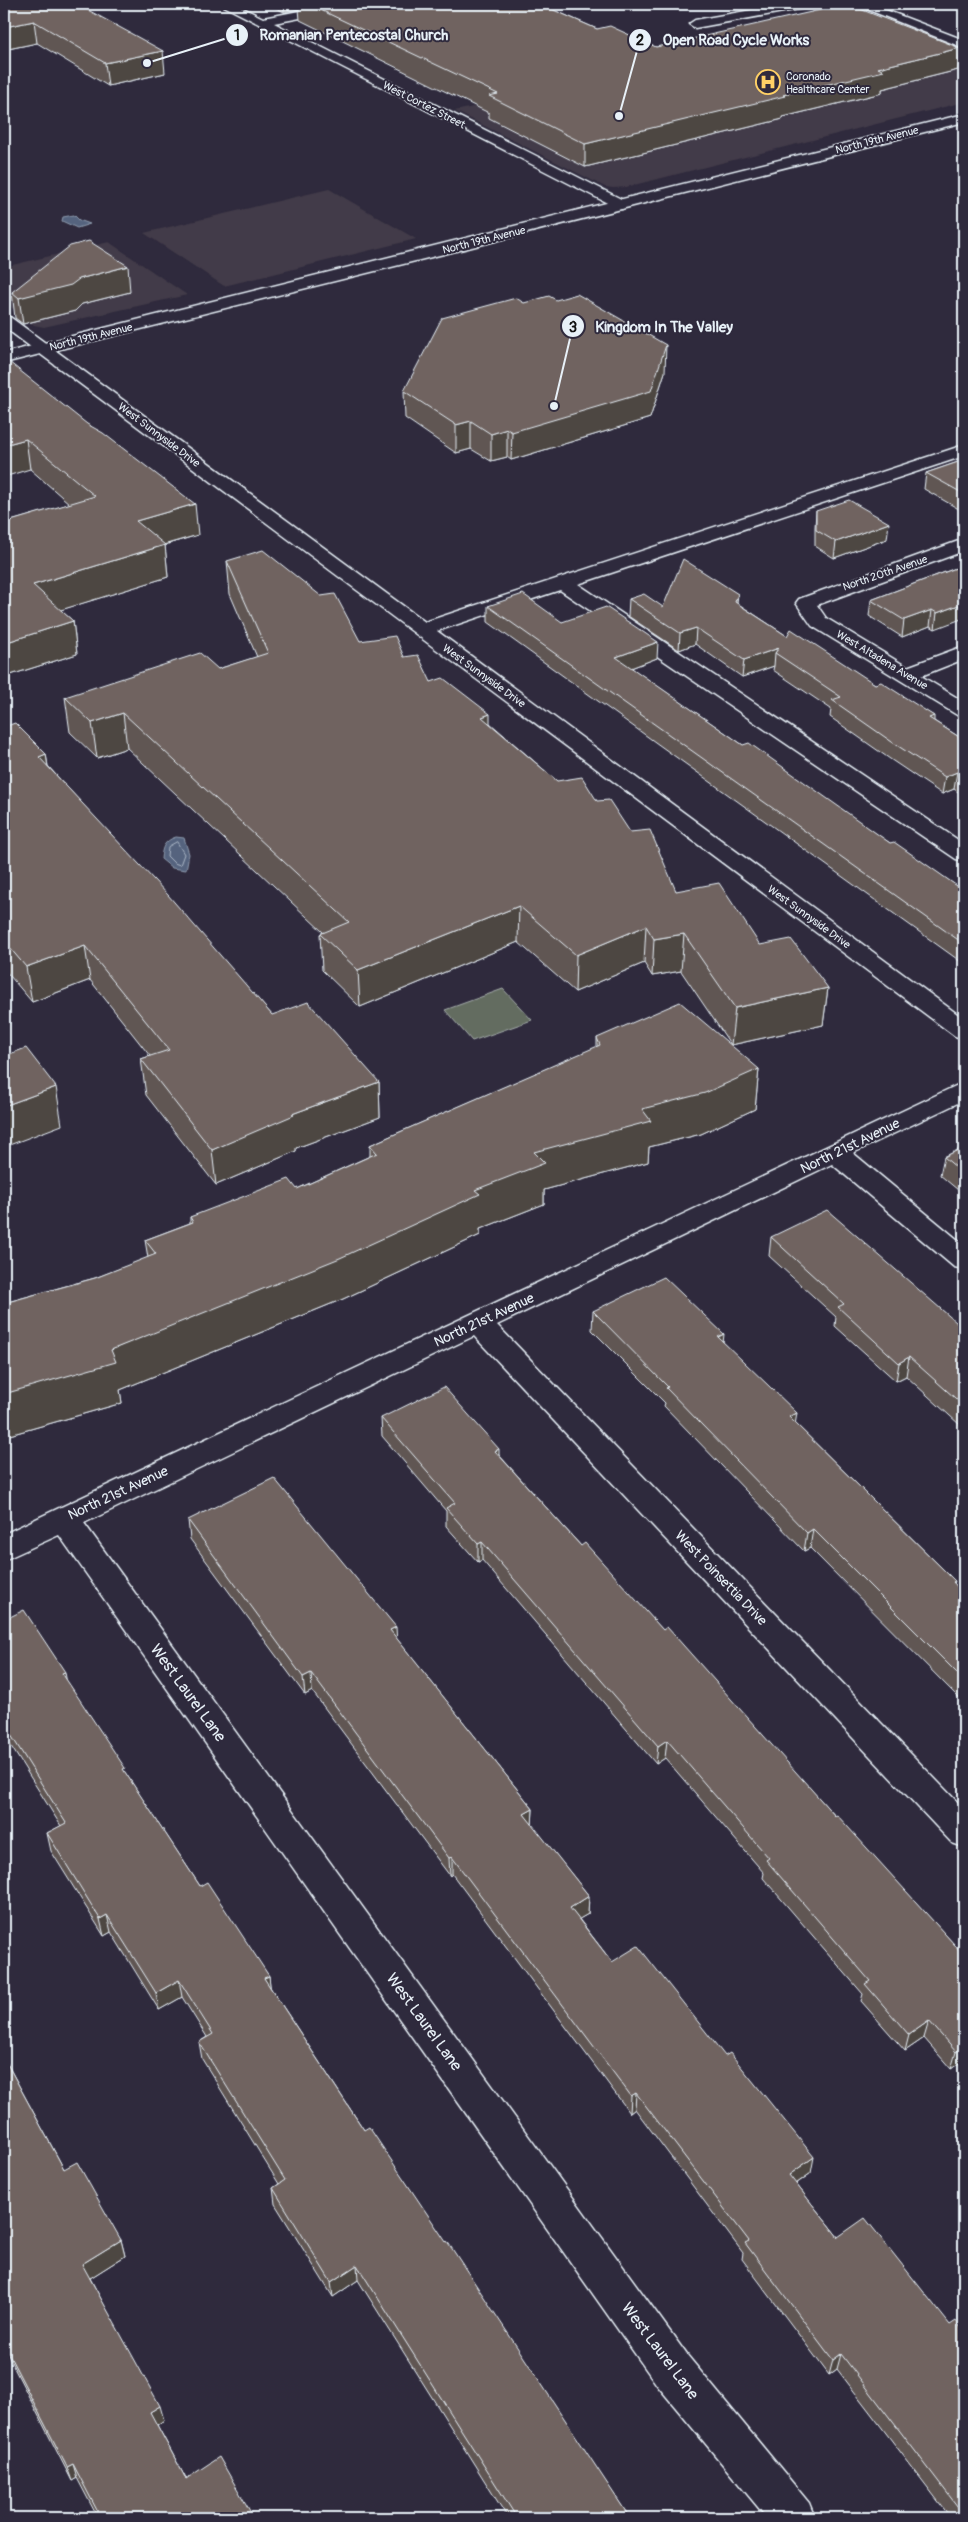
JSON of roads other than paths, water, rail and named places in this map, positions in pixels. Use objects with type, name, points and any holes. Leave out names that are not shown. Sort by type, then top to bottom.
[{"type":"street","name":"West Cortez Street","points":[[226,4],[622,205]]},
{"type":"street","points":[[262,22],[353,4]]},
{"type":"street","points":[[695,24],[805,4]]},
{"type":"street","points":[[860,4],[964,44]]},
{"type":"street","points":[[312,47],[329,44]]},
{"type":"street","name":"North 19th Avenue","points":[[4,358],[964,118]]},
{"type":"street","name":"West Sunnyside Drive","points":[[4,320],[964,1031]]},
{"type":"street","points":[[421,630],[964,450]]},
{"type":"street","name":"North 20th Avenue","points":[[806,603],[964,544]]},
{"type":"street","points":[[564,584],[964,854]]},
{"type":"street","name":"West Altadena Avenue","points":[[806,603],[819,622],[964,711]]},
{"type":"street","points":[[905,675],[964,652]]},
{"type":"street","name":"North 21st Avenue","points":[[4,1548],[836,1154],[964,1090]]},
{"type":"street","points":[[836,1154],[964,1260]]},
{"type":"street","name":"West Poinsettia Drive","points":[[478,1323],[964,1832]]},
{"type":"street","name":"West Laurel Lane","points":[[64,1519],[672,2370],[794,2518]]},
{"type":"water","points":[[74,215],[79,220],[90,224],[77,228],[62,221],[63,217]]},
{"type":"water","points":[[176,837],[184,838],[189,854],[186,870],[172,868],[161,859],[164,845]]},
{"type":"place","name":"Romanian Pentecostal Church","points":[[147,63]]},
{"type":"place","name":"Coronado Healthcare Center","points":[[768,82]]},
{"type":"place","name":"Open Road Cycle Works","points":[[619,116]]},
{"type":"place","name":"Kingdom In The Valley","points":[[554,406]]}]
